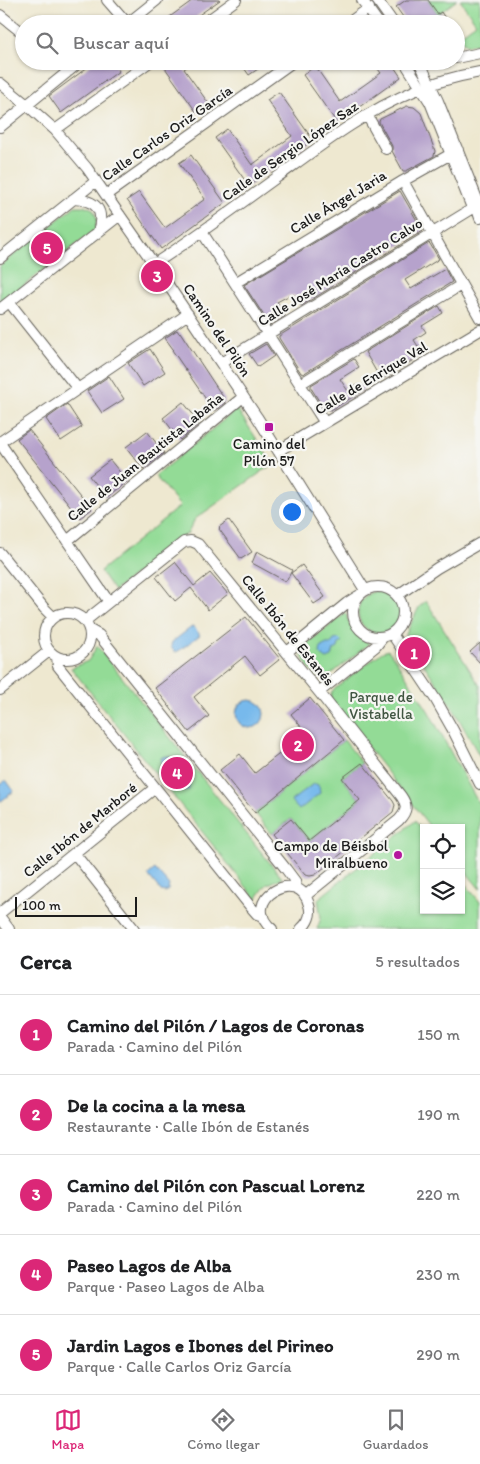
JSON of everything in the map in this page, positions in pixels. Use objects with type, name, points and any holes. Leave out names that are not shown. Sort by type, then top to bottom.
[{"type":"street","points":[[106,0],[119,15]]},
{"type":"street","points":[[138,15],[156,0]]},
{"type":"street","points":[[378,0],[388,15]]},
{"type":"street","points":[[215,15],[234,1]]},
{"type":"street","points":[[355,15],[365,4],[373,15]]},
{"type":"street","points":[[0,15],[15,27]]},
{"type":"street","points":[[465,56],[480,53]]},
{"type":"street","points":[[55,130],[138,70]]},
{"type":"street","name":"Calle Carlos Oriz García","points":[[106,195],[281,70]]},
{"type":"street","points":[[410,70],[430,102],[454,152],[477,206],[480,218]]},
{"type":"street","points":[[423,70],[431,85],[454,152]]},
{"type":"street","points":[[0,127],[69,71]]},
{"type":"street","name":"Calle de Sergio López Saz","points":[[154,264],[202,232],[330,139],[367,115],[421,88],[480,72]]},
{"type":"street","name":"Camino del Pilón","points":[[0,84],[55,130],[78,156],[106,195],[221,363],[278,451],[362,593]]},
{"type":"street","points":[[367,115],[386,149]]},
{"type":"street","name":"Calle Ángel Jaria","points":[[235,282],[454,152]]},
{"type":"street","name":"Calle Carlos Oriz García","points":[[0,258],[96,181]]},
{"type":"street","points":[[403,181],[480,318]]},
{"type":"street","points":[[73,199],[91,202],[98,209],[101,220],[98,232]]},
{"type":"street","name":"Calle José María Castro Calvo","points":[[221,363],[477,206]]},
{"type":"street","points":[[0,309],[120,215]]},
{"type":"street","points":[[202,232],[325,423]]},
{"type":"street","points":[[300,384],[461,285]]},
{"type":"street","points":[[9,302],[78,389]]},
{"type":"street","points":[[88,625],[109,602],[0,443],[188,314]]},
{"type":"street","name":"Calle de Enrique Val","points":[[278,451],[479,334]]},
{"type":"street","name":"Calle de Juan Bautista Labaña","points":[[67,541],[243,397]]},
{"type":"street","name":"Calle Ibón de Estanés","points":[[109,602],[184,542],[191,541],[198,544],[287,652],[401,796],[406,808],[399,820],[305,896]]},
{"type":"street","points":[[398,596],[436,568],[480,543]]},
{"type":"street","points":[[0,553],[53,617]]},
{"type":"street","points":[[287,652],[362,593],[379,586],[398,596],[404,612],[399,628],[387,635],[319,692]]},
{"type":"street","points":[[362,593],[355,602],[353,610],[356,625],[368,635],[375,637],[387,635]]},
{"type":"street","points":[[267,925],[58,666],[44,639],[45,627],[53,617],[59,614],[73,613],[80,616],[99,634],[274,854],[294,881],[296,888]]},
{"type":"street","points":[[53,654],[64,659],[72,659],[79,656],[89,645],[91,637],[88,625]]},
{"type":"street","points":[[387,635],[439,706],[480,784]]},
{"type":"street","points":[[0,690],[53,654]]},
{"type":"street","name":"Calle Ibón de Marboré","points":[[0,913],[155,788]]},
{"type":"street","points":[[75,854],[134,929]]},
{"type":"street","points":[[267,925],[263,909],[264,901],[274,890],[289,886],[296,888],[309,902],[309,916],[307,923],[302,929]]},
{"type":"street","points":[[0,917],[9,929]]},
{"type":"green space","points":[[428,0],[457,0],[438,14]]},
{"type":"green space","points":[[460,0],[480,0],[480,43],[468,45],[465,43],[465,31],[476,23]]},
{"type":"green space","points":[[75,206],[86,206],[93,209],[97,219],[95,230],[0,304],[0,266]]},
{"type":"green space","points":[[237,409],[273,464],[195,519],[188,533],[114,591],[100,571],[180,506],[155,476]]},
{"type":"green space","points":[[379,591],[394,597],[400,612],[394,627],[379,633],[364,627],[358,612],[364,597]]},
{"type":"green space","name":"Parque de Vistabella","points":[[426,601],[480,686],[480,757],[454,710],[405,636],[419,607]]},
{"type":"green space","points":[[346,613],[354,631],[370,643],[328,677],[318,677],[310,669],[302,656],[301,653],[304,646]]},
{"type":"green space","points":[[97,646],[282,878],[266,885],[256,899],[71,668],[88,661]]},
{"type":"green space","name":"Parque de Vistabella","points":[[388,650],[429,712],[480,806],[480,889],[465,871],[465,824],[428,824],[330,699],[332,691],[382,652]]},
{"type":"green space","points":[[344,740],[362,763],[342,778],[360,800],[309,841],[291,819],[272,834],[255,813]]},
{"type":"green space","name":"Campo de Béisbol Miralbueno","points":[[415,821],[420,827],[420,914],[465,914],[465,884],[480,902],[480,929],[317,929],[321,918],[318,899]]},
{"type":"water","points":[[193,626],[200,635],[180,650],[176,652],[173,650],[172,642]]},
{"type":"water","points":[[339,639],[342,642],[334,650],[332,657],[327,659],[322,656],[320,653],[321,647]]},
{"type":"water","points":[[250,700],[260,704],[264,714],[260,724],[250,728],[240,724],[236,714],[240,704]]},
{"type":"water","points":[[165,756],[170,757],[189,783],[189,790],[181,790],[161,763],[161,758]]},
{"type":"water","points":[[6,780],[14,791],[0,802],[0,785]]},
{"type":"water","points":[[313,784],[319,786],[320,793],[299,810],[291,801]]},
{"type":"water","points":[[155,869],[169,885],[168,890],[165,892],[161,891],[148,875]]},
{"type":"building","points":[[193,0],[220,0],[199,15],[172,15]]},
{"type":"building","points":[[406,0],[428,0],[438,14],[441,12],[443,15],[402,15],[396,7]]},
{"type":"building","points":[[84,70],[119,71],[61,113],[49,96]]},
{"type":"building","points":[[167,70],[185,70],[209,104],[197,113]]},
{"type":"building","points":[[245,70],[256,70],[249,75]]},
{"type":"building","points":[[310,70],[318,70],[340,102],[381,73],[379,70],[396,70],[401,77],[337,123],[303,75]]},
{"type":"building","points":[[279,92],[313,140],[249,186],[215,138],[227,129],[252,165],[292,136],[267,100]]},
{"type":"building","points":[[407,106],[414,107],[421,113],[435,151],[434,156],[403,171],[379,122],[380,119]]},
{"type":"building","points":[[191,155],[225,203],[161,249],[127,200],[139,192],[165,228],[205,199],[179,163]]},
{"type":"building","points":[[400,191],[423,231],[301,306],[294,295],[290,295],[277,302],[285,316],[270,325],[244,285]]},
{"type":"building","points":[[429,243],[439,259],[405,280],[411,289],[445,269],[452,282],[303,374],[301,373],[279,336]]},
{"type":"building","points":[[439,306],[443,313],[422,326],[426,332],[414,340],[423,354],[381,380],[365,352]]},
{"type":"building","points":[[177,330],[225,400],[225,403],[214,411],[165,338]]},
{"type":"building","points":[[266,344],[274,356],[258,367],[249,354]]},
{"type":"building","points":[[150,349],[165,372],[143,386],[128,363]]},
{"type":"building","points":[[354,359],[359,367],[340,379],[348,391],[359,384],[364,390],[331,410],[324,409],[311,385]]},
{"type":"building","points":[[109,376],[124,399],[102,413],[87,391]]},
{"type":"building","points":[[183,402],[200,423],[180,440],[163,418]]},
{"type":"building","points":[[67,404],[82,427],[61,441],[46,419]]},
{"type":"building","points":[[29,430],[92,509],[80,518],[17,439]]},
{"type":"building","points":[[147,431],[164,453],[143,469],[126,447]]},
{"type":"building","points":[[110,460],[127,481],[106,498],[89,476]]},
{"type":"building","points":[[229,520],[252,552],[241,559],[219,529]]},
{"type":"building","points":[[257,551],[292,570],[287,580],[285,581],[252,563]]},
{"type":"building","points":[[175,562],[194,586],[210,573],[228,594],[208,610],[191,588],[175,601],[156,577]]},
{"type":"building","points":[[302,565],[325,597],[314,604],[291,573]]},
{"type":"building","points":[[246,617],[280,659],[260,675],[245,656],[194,697],[209,716],[189,732],[155,688]]},
{"type":"building","points":[[480,643],[480,663],[470,652]]},
{"type":"building","points":[[310,698],[344,740],[255,813],[220,770],[240,754],[255,773],[306,733],[291,714]]},
{"type":"building","points":[[362,763],[393,801],[395,805],[393,812],[315,875],[305,875],[272,834],[291,819],[309,841],[360,800],[342,778]]},
{"type":"place","name":"Jardin Lagos e Ibones del Pirineo","points":[[47,248]]},
{"type":"place","name":"Camino del Pilón con Pascual Lorenz","points":[[157,276]]},
{"type":"place","name":"Camino del Pilón 57","points":[[269,427]]},
{"type":"place","name":"Camino del Pilón / Lagos de Coronas","points":[[414,653]]},
{"type":"place","name":"De la cocina a la mesa","points":[[298,745]]},
{"type":"place","name":"Paseo Lagos de Alba","points":[[177,773]]},
{"type":"place","name":"Campo de Béisbol Miralbueno","points":[[398,855]]}]
